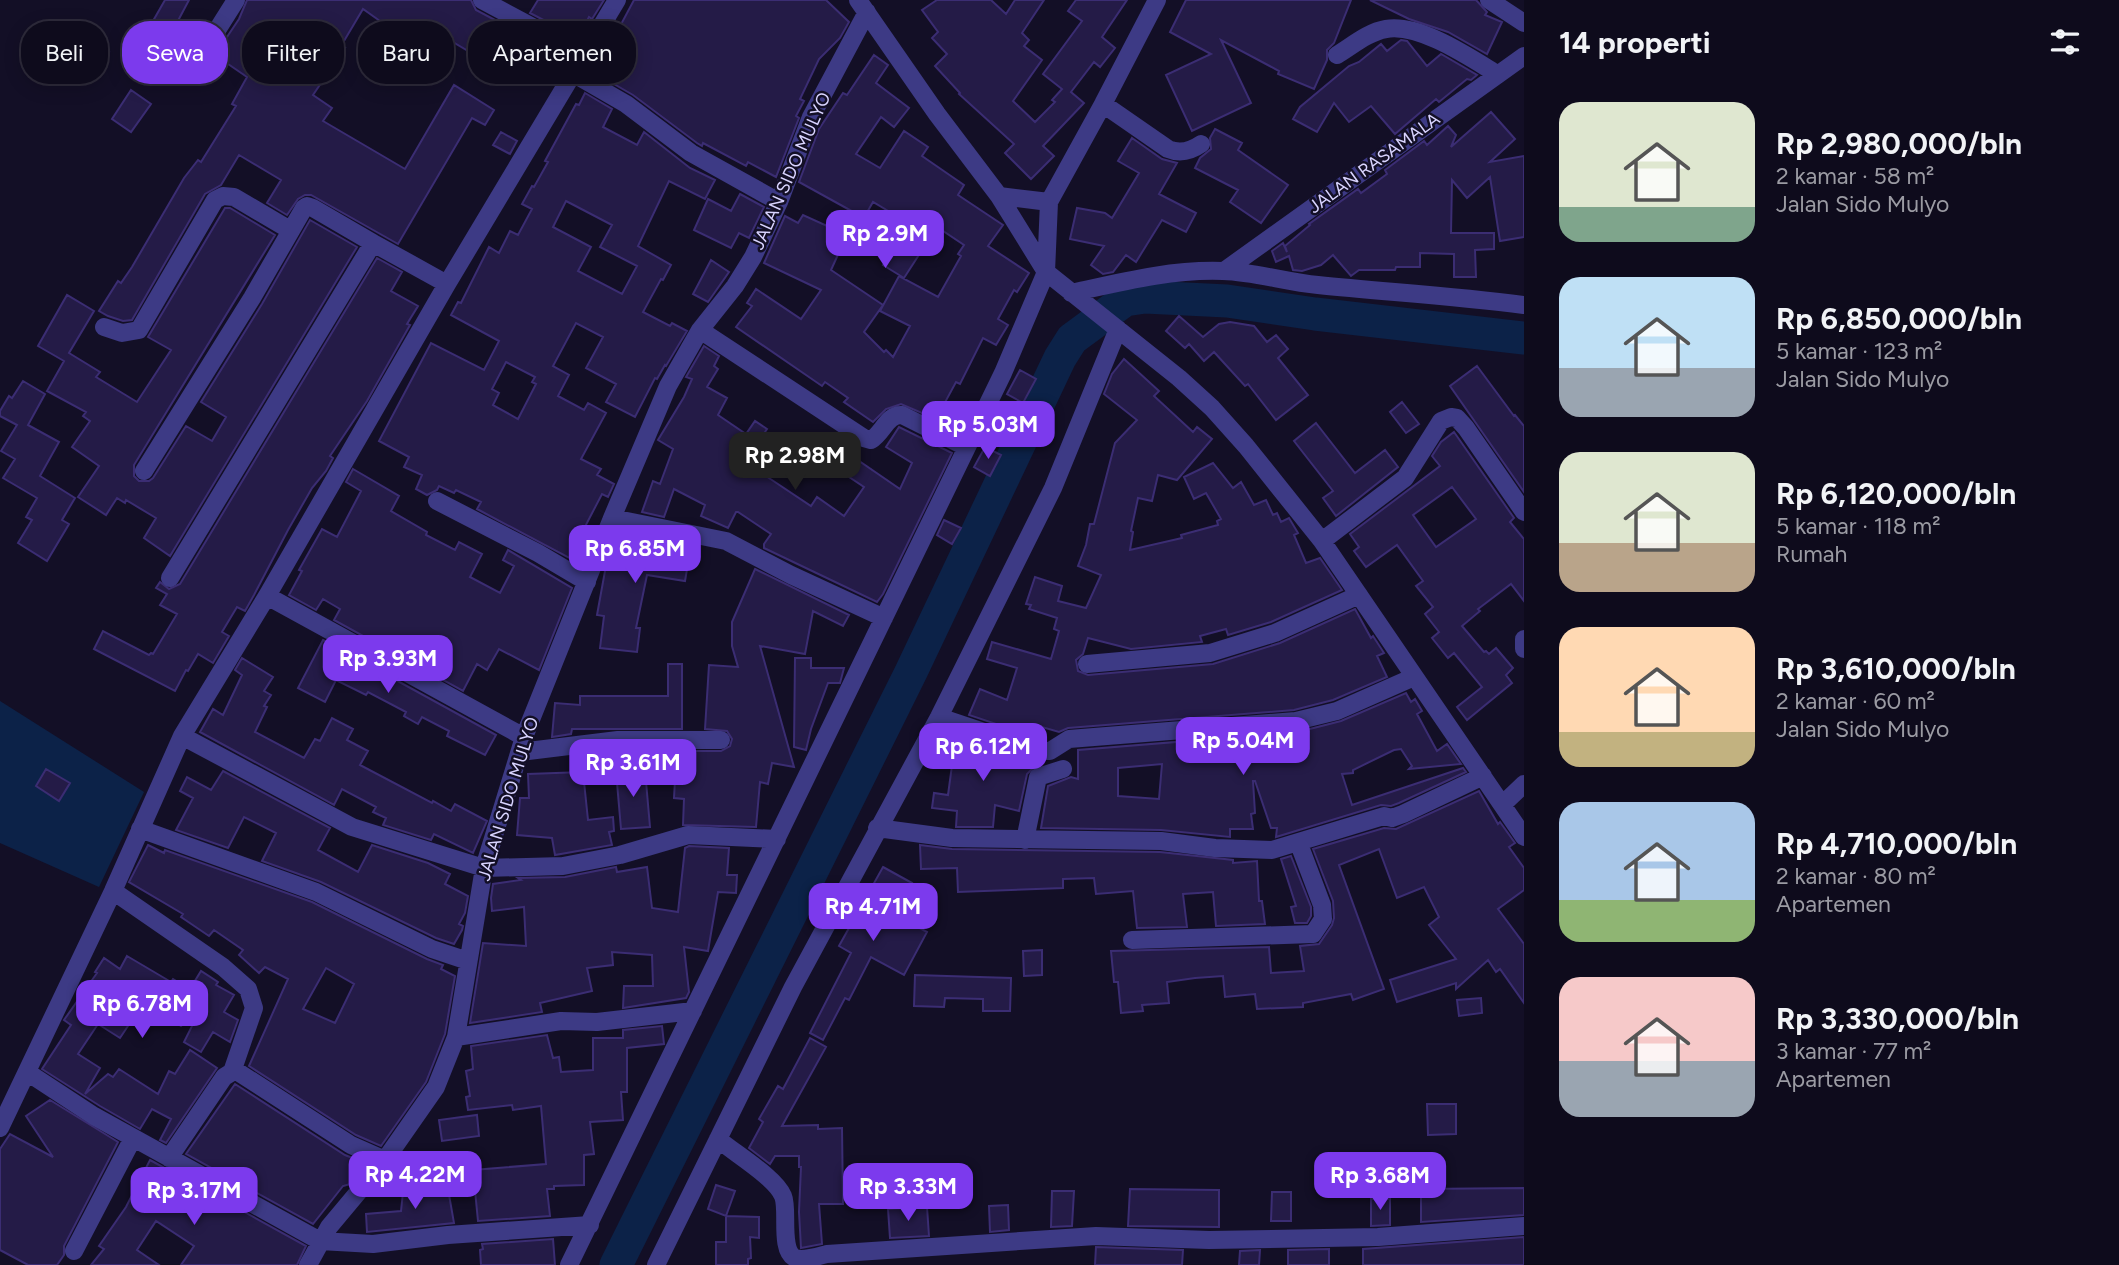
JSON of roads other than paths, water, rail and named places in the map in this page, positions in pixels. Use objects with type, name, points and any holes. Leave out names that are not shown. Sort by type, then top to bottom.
[{"type":"street","points":[[223,21],[236,0]]},
{"type":"street","points":[[482,0],[521,21]]},
{"type":"street","points":[[605,21],[617,0]]},
{"type":"street","points":[[569,1265],[1008,361],[1046,272],[1049,202],[1157,0]]},
{"type":"street","points":[[1489,0],[1524,23]]},
{"type":"street","points":[[863,6],[937,114],[999,195],[1046,272],[1179,378],[1212,408],[1322,541],[1524,837]]},
{"type":"street","name":"JALAN SIDO MULYO","points":[[308,1265],[320,1241],[346,1205],[386,1160],[436,1087],[456,1037],[484,868],[522,744],[668,386],[700,330],[735,286],[753,257],[779,202],[811,117],[863,6]]},
{"type":"street","points":[[1337,55],[1371,34],[1385,29],[1400,29],[1439,42],[1497,74]]},
{"type":"street","name":"JALAN RASAMALA","points":[[1224,271],[1524,57]]},
{"type":"street","points":[[0,1128],[113,891],[182,736],[267,596],[447,284],[568,84]]},
{"type":"street","points":[[591,84],[626,104],[691,153],[779,202]]},
{"type":"street","points":[[1103,104],[1168,149],[1183,152],[1201,144]]},
{"type":"street","points":[[999,195],[1049,202]]},
{"type":"street","points":[[104,327],[122,333],[139,330],[215,200],[223,196],[234,197],[290,230]]},
{"type":"street","points":[[144,471],[307,206],[447,284]]},
{"type":"street","points":[[170,578],[373,243]]},
{"type":"street","points":[[1071,293],[1134,279],[1224,271],[1317,285],[1524,305]]},
{"type":"street","points":[[656,1265],[793,987],[939,717],[1053,488],[1115,327]]},
{"type":"street","points":[[700,330],[864,438],[871,440],[891,417],[902,415],[966,447]]},
{"type":"street","points":[[1322,541],[1405,478],[1433,431],[1441,421],[1451,417],[1457,418],[1466,428],[1524,512]]},
{"type":"street","points":[[437,501],[538,553],[587,582]]},
{"type":"street","points":[[612,518],[726,541],[884,618]]},
{"type":"street","points":[[1087,664],[1210,653],[1275,633],[1359,595]]},
{"type":"street","points":[[267,596],[522,744],[721,740]]},
{"type":"street","points":[[1524,639],[1524,649]]},
{"type":"street","points":[[939,717],[1040,751],[1050,751],[1069,739],[1296,721],[1337,711],[1414,677]]},
{"type":"street","points":[[182,736],[352,827],[484,868],[563,866],[620,855],[688,835],[777,839]]},
{"type":"street","points":[[1025,840],[1038,777],[1063,769]]},
{"type":"street","points":[[877,828],[952,838],[1161,841],[1214,848],[1272,850],[1299,844],[1384,816],[1392,818],[1483,776]]},
{"type":"street","points":[[1503,804],[1524,785]]},
{"type":"street","points":[[140,829],[316,892],[432,948],[468,961]]},
{"type":"street","points":[[1132,940],[1313,934],[1324,919],[1322,905],[1299,844]]},
{"type":"street","points":[[113,891],[223,967],[248,989],[254,1008],[232,1072]]},
{"type":"street","points":[[456,1037],[561,1021],[597,1022],[693,1011]]},
{"type":"street","points":[[27,1072],[93,1116],[320,1241],[373,1244],[447,1235],[590,1225]]},
{"type":"street","points":[[169,1158],[224,1077],[237,1072],[351,1145],[386,1160]]},
{"type":"street","points":[[74,1251],[134,1138]]},
{"type":"street","points":[[718,1139],[770,1181],[783,1196],[787,1246],[792,1256],[797,1259],[827,1254],[1096,1236],[1209,1240],[1378,1237],[1524,1226]]},
{"type":"water","points":[[0,701],[144,792],[99,887],[0,843]]},
{"type":"waterway","points":[[616,1265],[911,672],[1060,358],[1072,339],[1125,300],[1145,297],[1227,301],[1524,338]]}]
